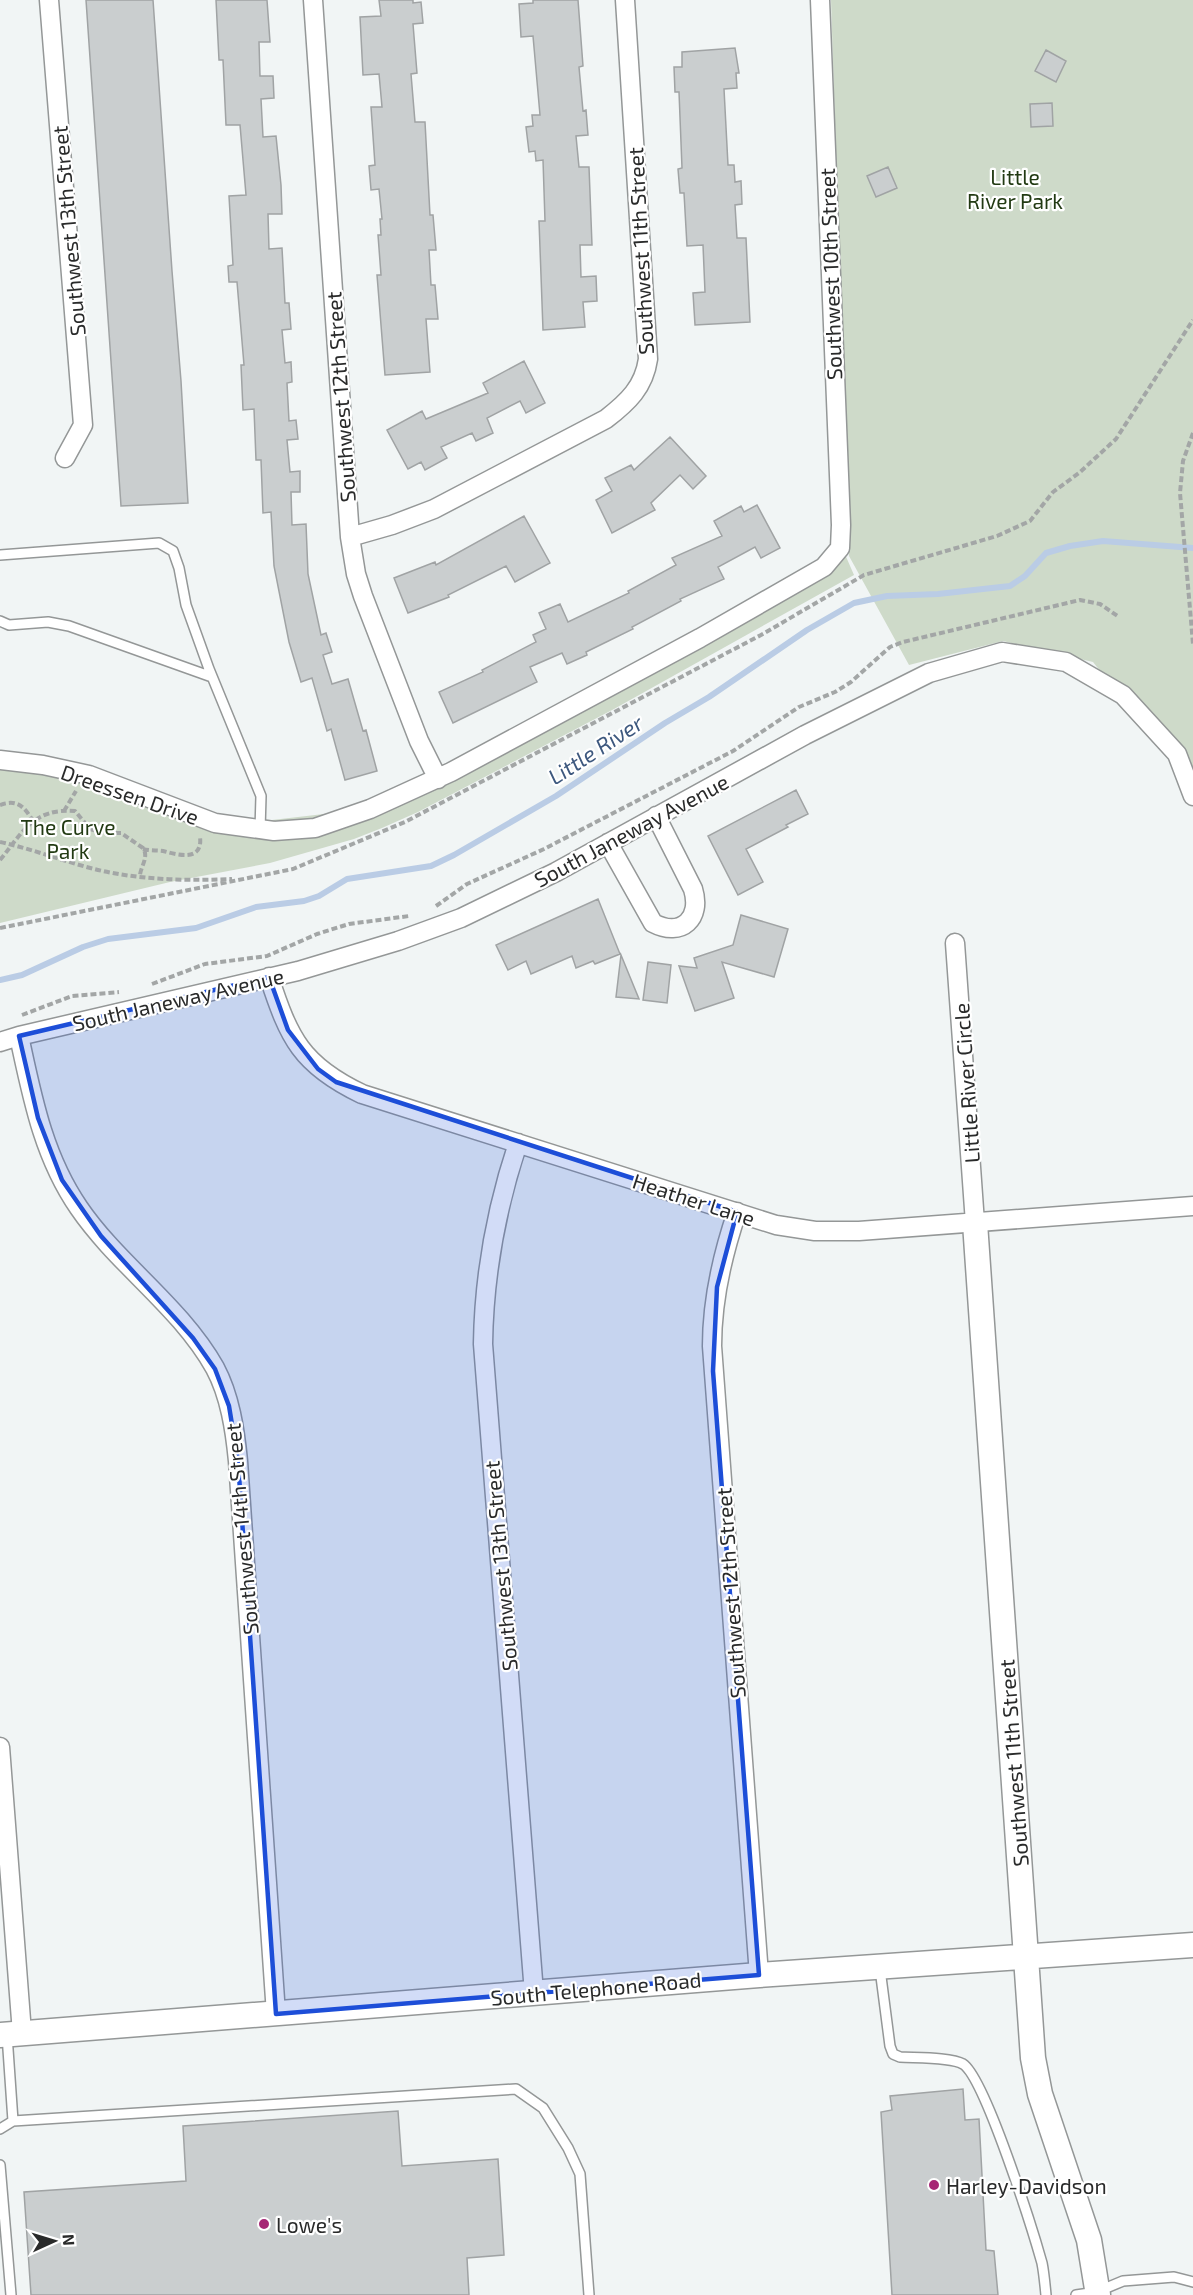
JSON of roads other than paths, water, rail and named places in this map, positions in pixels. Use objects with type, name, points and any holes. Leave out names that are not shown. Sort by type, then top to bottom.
[{"type":"main road","name":"Southwest 11th Street","points":[[975,1222],[1034,2058],[1040,2094],[1089,2240],[1094,2294]]},
{"type":"main road","name":"South Telephone Road","points":[[10,2034],[759,1975],[1193,1945]]},
{"type":"street","name":"Southwest 13th Street","points":[[49,0],[83,425],[65,458]]},
{"type":"street","name":"Southwest 12th Street","points":[[313,0],[350,537],[356,574],[363,596],[419,741],[438,778]]},
{"type":"street","name":"Southwest 11th Street","points":[[350,537],[392,525],[434,509],[606,419],[624,405],[638,389],[646,374],[648,359],[625,0]]},
{"type":"street","name":"Southwest 10th Street","points":[[438,778],[689,644],[824,567],[840,548],[841,525],[820,0]]},
{"type":"street","name":"South Janeway Avenue","points":[[0,1042],[16,1027],[298,970],[398,941],[461,918],[556,872],[805,735],[929,673],[1002,651],[1066,662],[1123,695],[1177,754],[1193,796]]},
{"type":"street","name":"Dreessen Drive","points":[[0,760],[43,765],[89,775],[215,823],[260,830]]},
{"type":"street","points":[[260,830],[315,828],[370,809],[438,778]]},
{"type":"street","points":[[608,843],[653,923],[662,927],[683,925],[692,919],[696,911],[696,899],[656,816]]},
{"type":"street","name":"Little River Circle","points":[[956,943],[975,1222]]},
{"type":"street","name":"Heather Lane","points":[[269,977],[288,1030],[318,1069],[336,1082],[362,1094],[776,1225],[815,1231],[859,1231],[1193,1206]]},
{"type":"street","name":"Southwest 14th Street","points":[[16,1027],[38,1118],[50,1155],[62,1180],[79,1209],[101,1236],[193,1338],[215,1369],[229,1407],[235,1432],[238,1461],[276,2014]]},
{"type":"street","name":"Southwest 13th Street","points":[[518,1143],[495,1220],[487,1272],[483,1344],[534,1993]]},
{"type":"street","name":"Southwest 12th Street","points":[[737,1212],[724,1251],[717,1287],[712,1322],[712,1346],[759,1975]]},
{"type":"street","points":[[0,1747],[10,2034]]},
{"type":"lane","points":[[0,555],[159,543],[173,551],[179,568],[186,605],[212,677],[261,796],[260,830]]},
{"type":"lane","points":[[0,621],[9,625],[48,622],[69,626],[212,677]]},
{"type":"lane","points":[[880,1967],[893,2054],[900,2057],[957,2061],[973,2073],[991,2113],[1023,2202],[1042,2265],[1046,2295]]},
{"type":"lane","points":[[10,2034],[13,2121]]},
{"type":"lane","points":[[0,2129],[13,2121],[516,2090],[543,2108],[568,2148],[580,2174],[589,2295]]},
{"type":"lane","points":[[0,2165],[11,2295]]},
{"type":"lane","points":[[1094,2294],[1123,2281],[1174,2277],[1193,2282]]},
{"type":"waterway","name":"Little River","points":[[0,980],[22,975],[83,947],[108,939],[196,928],[256,907],[304,901],[319,896],[347,879],[431,866],[556,796],[665,723],[709,697],[807,630],[854,603],[887,596],[938,594],[1010,586],[1025,576],[1046,553],[1070,546],[1103,541],[1193,548]]},
{"type":"place","name":"Harley-Davidson","points":[[934,2185]]},
{"type":"place","name":"Lowe's","points":[[264,2224]]},
{"type":"park label","name":"Little River Park","points":[[1015,188]]},
{"type":"park label","name":"The Curve Park","points":[[68,838]]}]
